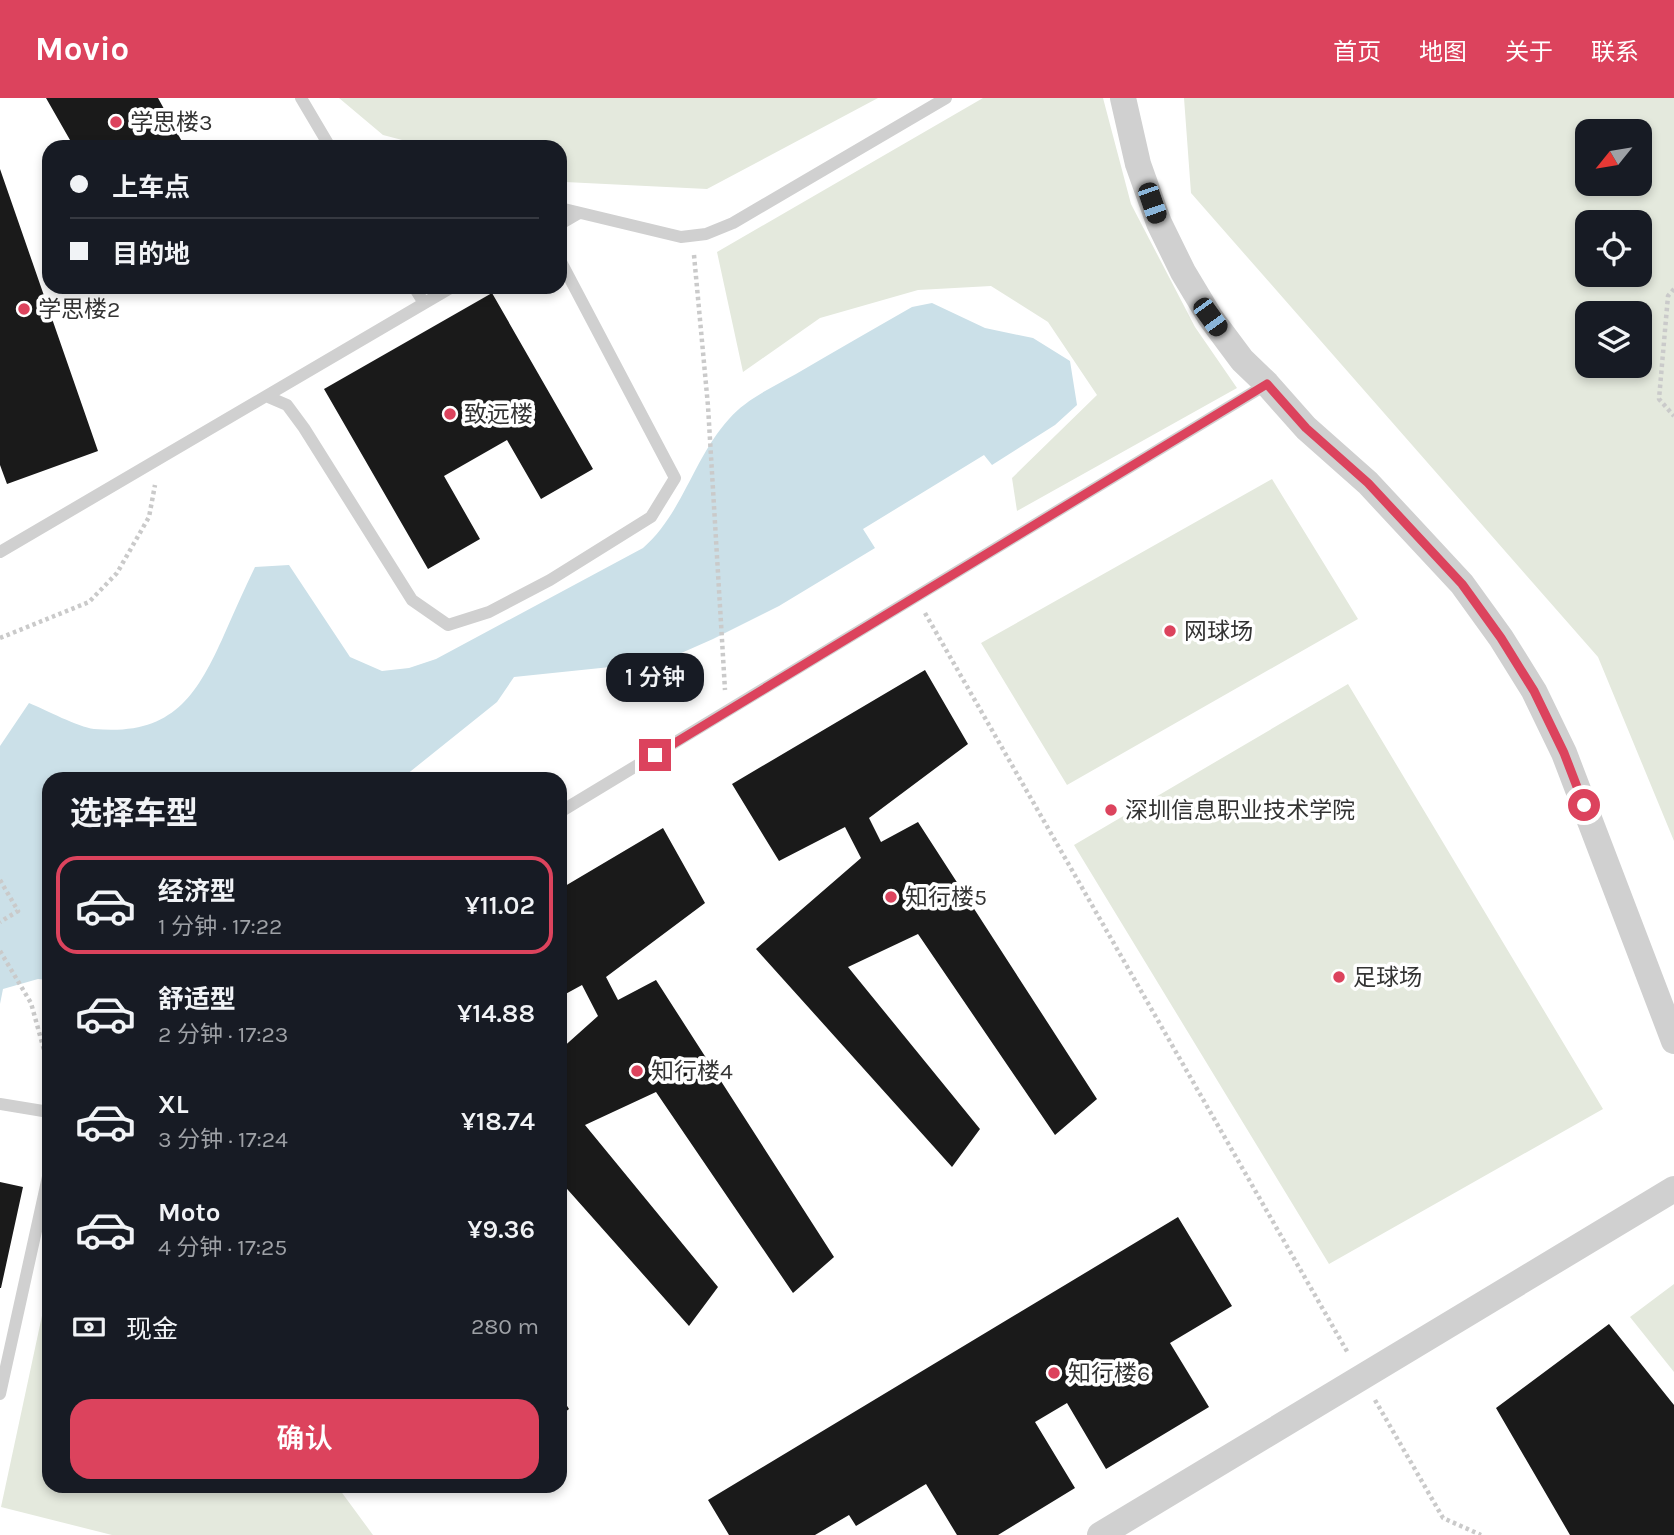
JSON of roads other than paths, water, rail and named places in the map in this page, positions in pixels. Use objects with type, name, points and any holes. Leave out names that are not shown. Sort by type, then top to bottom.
[{"type":"street","points":[[1123,98],[1138,164],[1159,223],[1183,272],[1210,317],[1242,360],[1306,428],[1368,483],[1462,584],[1501,638],[1534,691],[1564,753],[1674,1041]]},
{"type":"street","points":[[1100,1535],[1674,1189]]},
{"type":"lane","points":[[301,98],[326,140]]},
{"type":"lane","points":[[567,210],[681,237],[706,234],[733,223],[946,98]]},
{"type":"lane","points":[[567,220],[579,213]]},
{"type":"lane","points":[[266,396],[287,405],[304,428],[412,600],[448,625],[489,612],[550,580],[651,517],[675,478],[567,273]]},
{"type":"lane","points":[[418,294],[424,303]]},
{"type":"lane","points":[[0,552],[440,294]]},
{"type":"lane","points":[[567,808],[1267,384]]},
{"type":"lane","points":[[0,1104],[42,1111]]},
{"type":"lane","points":[[0,1394],[42,1204]]},
{"type":"water","points":[[932,303],[985,328],[1033,338],[1070,361],[1077,405],[1055,425],[992,465],[984,455],[863,529],[875,548],[779,606],[713,639],[670,658],[514,677],[497,702],[410,772],[42,772],[42,979],[3,989],[0,1004],[0,746],[29,703],[94,729],[121,730],[162,719],[191,694],[203,677],[255,567],[289,565],[350,657],[382,671],[409,668],[436,659],[643,548],[657,534],[679,502],[717,434],[743,405],[912,307]]},
{"type":"place","name":"学思楼3","points":[[116,122]]},
{"type":"place","name":"学思楼2","points":[[24,309]]},
{"type":"place","name":"致远楼","points":[[450,414]]},
{"type":"place","name":"网球场","points":[[1170,631]]},
{"type":"place","name":"深圳信息职业技术学院","points":[[1111,810]]},
{"type":"place","name":"知行楼5","points":[[891,897]]},
{"type":"place","name":"足球场","points":[[1339,977]]},
{"type":"place","name":"知行楼4","points":[[637,1071]]},
{"type":"place","name":"知行楼6","points":[[1054,1373]]}]
